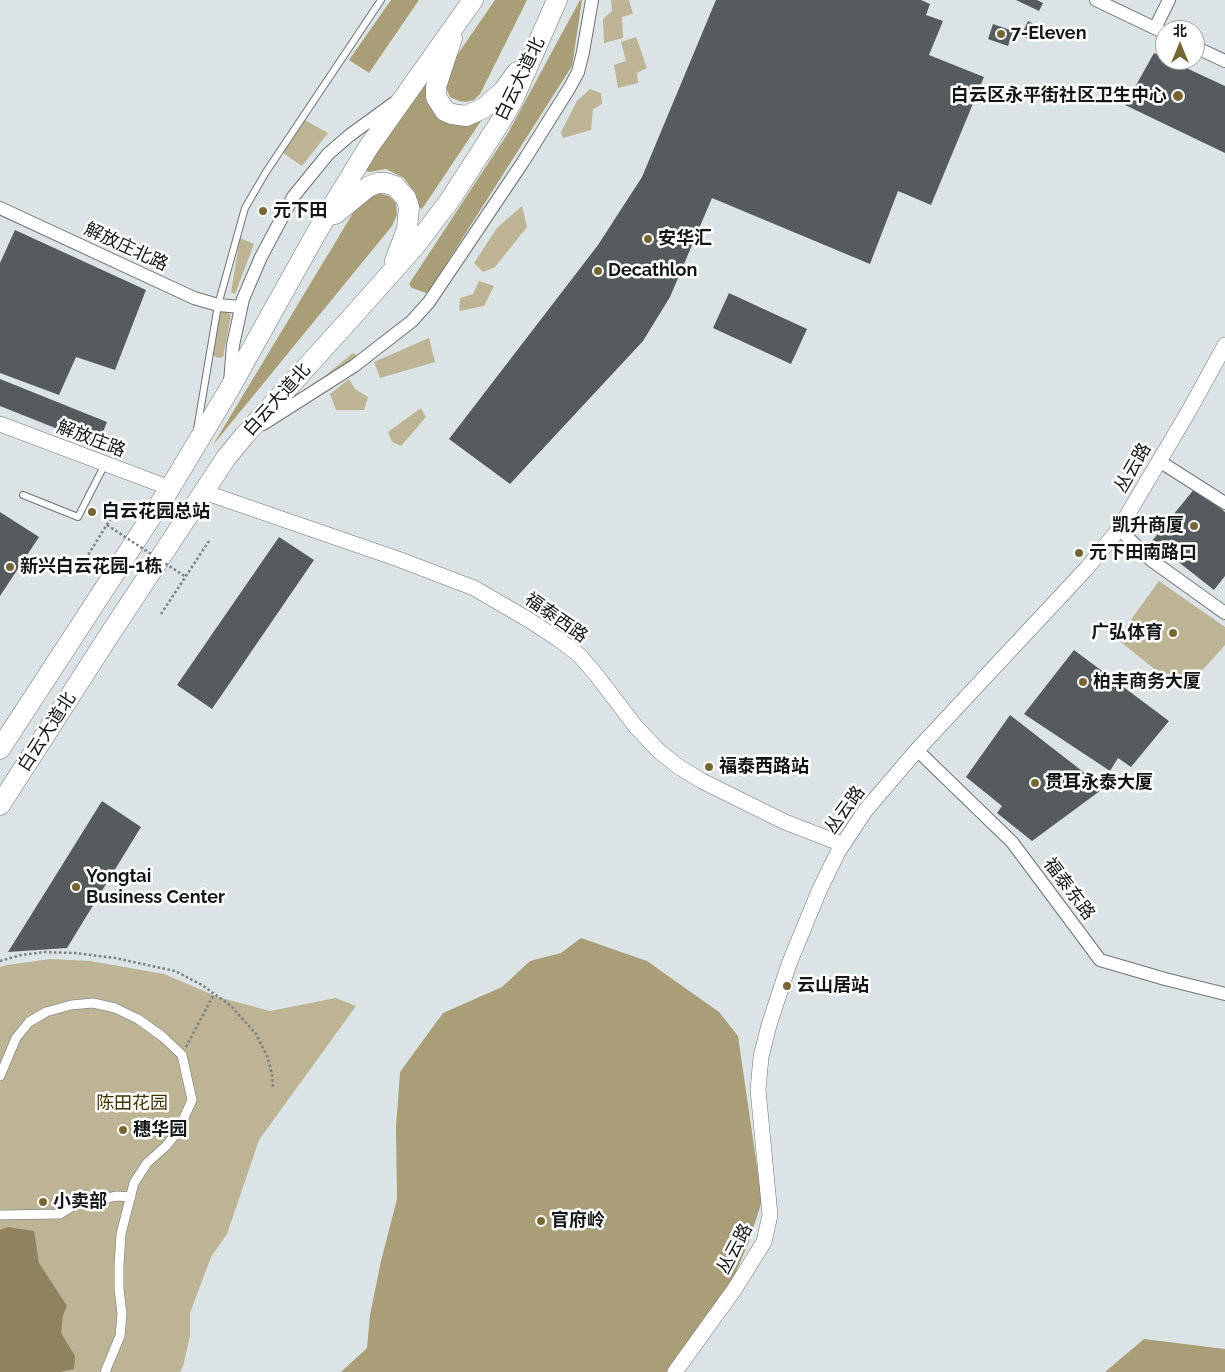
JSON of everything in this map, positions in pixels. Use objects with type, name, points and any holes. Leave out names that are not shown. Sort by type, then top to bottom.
[{"type":"highway","name":"白云大道北","points":[[0,749],[170,488],[230,388],[318,230],[368,148],[473,0]]},
{"type":"highway","name":"白云大道北","points":[[0,805],[226,458],[435,222],[512,102],[557,0]]},
{"type":"highway","points":[[458,19],[440,76],[436,97],[445,110],[452,114],[466,116],[492,103],[504,90],[538,43]]},
{"type":"highway","points":[[318,230],[349,201],[368,187],[376,183],[386,183],[395,186],[406,198],[409,207],[409,218],[404,240],[390,274]]},
{"type":"street","points":[[244,436],[354,366],[412,321],[429,302],[523,162],[570,87],[578,72],[592,0]]},
{"type":"street","points":[[1096,0],[1155,28]]},
{"type":"street","points":[[1163,20],[1168,0]]},
{"type":"street","points":[[1205,51],[1225,61]]},
{"type":"street","points":[[230,388],[233,345],[241,307],[248,286],[293,197],[310,174],[338,144],[404,96]]},
{"type":"street","name":"解放庄北路","points":[[1,212],[182,293],[218,305],[241,307]]},
{"type":"street","name":"丛云路","points":[[676,1372],[734,1290],[764,1242],[770,1216],[758,1090],[761,1057],[769,1025],[789,964],[825,878],[842,844],[865,812],[917,750],[1086,569],[1119,529],[1190,409],[1225,345]]},
{"type":"street","name":"解放庄路","points":[[0,424],[170,488]]},
{"type":"street","points":[[1159,461],[1225,503]]},
{"type":"street","name":"福泰西路","points":[[204,492],[398,558],[474,588],[529,620],[558,639],[579,656],[594,672],[636,727],[660,752],[679,767],[785,822],[842,844]]},
{"type":"street","points":[[1119,529],[1150,560],[1225,613]]},
{"type":"street","name":"福泰东路","points":[[917,750],[1012,842],[1100,960],[1225,994]]},
{"type":"street","points":[[0,1076],[16,1038],[29,1022],[46,1012],[71,1005],[93,1004],[116,1008],[138,1019],[163,1037],[182,1055],[192,1100],[178,1131],[166,1146],[147,1163],[134,1183],[121,1234],[119,1289],[122,1314],[120,1336],[105,1372]]},
{"type":"street","points":[[0,1215],[60,1214],[73,1206],[101,1199],[117,1196],[131,1197]]},
{"type":"lane","points":[[194,446],[218,305],[239,225],[248,202],[262,178],[381,0]]},
{"type":"lane","points":[[23,495],[78,516],[105,464]]},
{"type":"path","points":[[83,563],[119,505]]},
{"type":"path","points":[[107,525],[186,577]]},
{"type":"path","points":[[161,614],[210,541]]},
{"type":"path","points":[[0,961],[44,952],[74,953],[115,958],[175,971],[202,985],[231,1006],[256,1034],[267,1056],[274,1088]]},
{"type":"path","points":[[182,1055],[214,994]]},
{"type":"green space","points":[[611,0],[629,0],[633,14],[622,17],[623,38],[604,43],[603,19],[612,11]]},
{"type":"green space","points":[[636,37],[647,68],[637,73],[638,83],[618,88],[614,65],[626,61],[621,42]]},
{"type":"green space","points":[[590,89],[601,93],[602,104],[593,109],[591,130],[563,138],[561,132],[577,101]]},
{"type":"green space","points":[[303,119],[328,133],[302,166],[283,153],[286,143]]},
{"type":"green space","points":[[522,206],[527,227],[495,267],[483,272],[474,263],[497,228]]},
{"type":"green space","points":[[240,238],[254,244],[235,294],[231,292]]},
{"type":"green space","points":[[479,281],[494,286],[484,306],[459,311],[460,298],[473,294]]},
{"type":"green space","points":[[221,310],[227,311],[231,316],[223,357],[218,358],[212,355],[217,317]]},
{"type":"green space","points":[[429,338],[435,362],[380,378],[374,362]]},
{"type":"green space","points":[[353,353],[358,356],[304,393]]},
{"type":"green space","points":[[349,379],[355,389],[368,397],[364,410],[336,410],[330,394]]},
{"type":"green space","points":[[421,408],[426,417],[401,446],[392,442],[388,432]]},
{"type":"green space","name":"广弘体育","points":[[1159,581],[1225,627],[1225,645],[1183,692],[1117,639]]},
{"type":"green space","name":"陈田花园","points":[[50,959],[90,961],[164,974],[218,997],[270,1011],[336,998],[356,1006],[259,1140],[227,1234],[211,1257],[190,1313],[190,1336],[180,1372],[0,1372],[0,967]]},
{"type":"shaded area","points":[[391,0],[419,0],[369,73],[349,60]]},
{"type":"shaded area","points":[[495,0],[527,0],[480,94],[474,100],[459,101],[450,97],[445,76],[453,61]]},
{"type":"shaded area","points":[[580,0],[582,0],[572,66],[432,286],[426,293],[412,288],[409,284],[508,133]]},
{"type":"shaded area","points":[[426,79],[430,81],[427,92],[483,118],[422,209],[419,207],[415,193],[404,178],[386,169],[369,172],[365,170]]},
{"type":"shaded area","points":[[378,193],[389,196],[396,203],[397,215],[392,226],[213,445],[356,208],[366,197]]},
{"type":"shaded area","points":[[581,938],[647,961],[719,1012],[738,1036],[762,1201],[748,1244],[729,1288],[670,1372],[341,1372],[367,1348],[370,1315],[381,1261],[397,1199],[396,1127],[400,1072],[443,1013],[502,987],[530,961],[561,953]]},
{"type":"shaded area","points":[[8,1227],[34,1231],[39,1263],[67,1306],[63,1315],[61,1333],[75,1356],[74,1369],[60,1372],[0,1372],[0,1230]]},
{"type":"shaded area","points":[[1144,1339],[1225,1349],[1225,1372],[1105,1372]]},
{"type":"building","name":"安华汇","points":[[716,0],[921,0],[930,4],[926,15],[943,21],[929,55],[984,77],[931,205],[898,191],[870,264],[712,198],[670,297],[643,341],[510,484],[449,439],[598,245],[642,177]]},
{"type":"building","points":[[1016,0],[1037,0],[1043,3],[1039,11]]},
{"type":"building","points":[[1028,21],[1038,26],[1031,40],[1021,36]]},
{"type":"building","points":[[993,24],[1013,31],[1008,46],[988,39]]},
{"type":"building","name":"白云区永平街社区卫生中心","points":[[1154,53],[1155,70],[1191,70],[1225,86],[1225,153],[1125,105]]},
{"type":"building","points":[[15,230],[146,290],[115,370],[76,357],[59,395],[0,373],[0,263]]},
{"type":"building","points":[[729,293],[807,329],[791,364],[713,328]]},
{"type":"building","points":[[0,379],[107,422],[98,445],[0,406]]},
{"type":"building","name":"凯升商厦","points":[[1195,488],[1225,512],[1225,576],[1214,590],[1152,541]]},
{"type":"building","name":"新兴白云花园-1栋","points":[[0,512],[39,537],[0,596]]},
{"type":"building","points":[[279,537],[314,560],[212,709],[177,685]]},
{"type":"building","name":"柏丰商务大厦","points":[[1074,650],[1169,721],[1131,767],[1118,758],[1110,771],[1024,714]]},
{"type":"building","name":"贯耳永泰大厦","points":[[1010,715],[1104,788],[1032,841],[997,813],[1002,806],[966,777]]},
{"type":"building","name":"Yongtai Business Center","points":[[102,801],[141,827],[67,948],[8,952]]},
{"type":"place","name":"7-Eleven","points":[[1001,34]]},
{"type":"place","name":"白云区永平街社区卫生中心","points":[[1178,96]]},
{"type":"place","name":"元下田","points":[[263,211]]},
{"type":"place","name":"安华汇","points":[[648,239]]},
{"type":"place","name":"Decathlon","points":[[598,271]]},
{"type":"place","name":"白云花园总站","points":[[92,512]]},
{"type":"place","name":"凯升商厦","points":[[1194,526]]},
{"type":"place","name":"元下田南路口","points":[[1079,553]]},
{"type":"place","name":"新兴白云花园-1栋","points":[[10,567]]},
{"type":"place","name":"广弘体育","points":[[1173,633]]},
{"type":"place","name":"柏丰商务大厦","points":[[1083,682]]},
{"type":"place","name":"福泰西路站","points":[[709,767]]},
{"type":"place","name":"贯耳永泰大厦","points":[[1035,783]]},
{"type":"place","name":"Yongtai Business Center","points":[[76,887]]},
{"type":"place","name":"云山居站","points":[[787,986]]},
{"type":"place","name":"穗华园","points":[[123,1130]]},
{"type":"place","name":"小卖部","points":[[43,1202]]},
{"type":"place","name":"官府岭","points":[[541,1221]]}]
